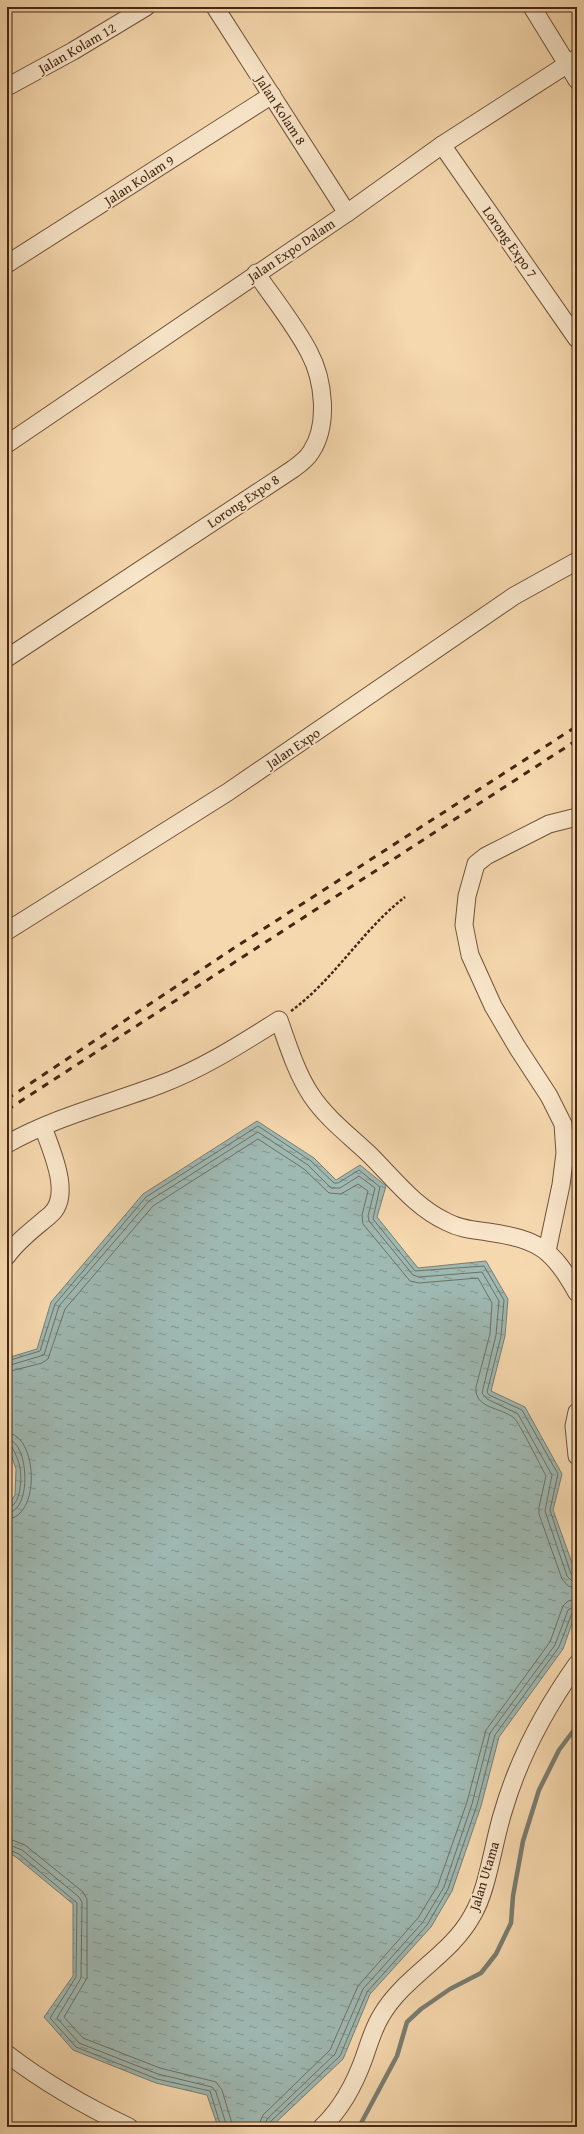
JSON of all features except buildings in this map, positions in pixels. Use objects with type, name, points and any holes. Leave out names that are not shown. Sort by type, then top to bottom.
[{"type":"street","name":"Jalan Kolam 12","points":[[7,87],[73,51],[146,7]]},
{"type":"street","name":"Jalan Kolam 8","points":[[214,7],[347,212]]},
{"type":"street","points":[[532,7],[572,61],[577,80]]},
{"type":"street","name":"Jalan Expo Dalam","points":[[7,444],[256,272],[347,212],[442,145],[572,61]]},
{"type":"street","name":"Jalan Kolam 9","points":[[8,260],[272,95]]},
{"type":"street","name":"Lorong Expo 7","points":[[442,145],[577,339]]},
{"type":"street","name":"Lorong Expo 8","points":[[7,658],[293,469],[311,453],[320,430],[322,415],[319,382],[315,367],[310,352],[256,272]]},
{"type":"street","name":"Jalan Expo","points":[[7,931],[234,788],[514,596],[577,561]]},
{"type":"street","points":[[547,1251],[561,1185],[565,1153],[563,1124],[550,1096],[517,1047],[493,1006],[470,955],[464,925],[467,896],[476,864],[486,856],[549,824],[577,817]]},
{"type":"street","points":[[7,1144],[74,1114],[180,1076],[240,1044],[279,1020],[301,1076],[319,1105],[340,1128],[370,1155],[411,1199],[432,1214],[449,1223],[463,1228],[523,1239],[547,1251],[556,1259],[577,1293]]},
{"type":"street","points":[[7,1256],[13,1248],[51,1214],[59,1196],[60,1184],[58,1171],[43,1127]]},
{"type":"street","points":[[577,1412],[574,1444],[577,1456]]},
{"type":"street","name":"Jalan Utama","points":[[322,2127],[339,2106],[354,2083],[380,2017],[389,2003],[450,1944],[472,1917],[479,1903],[512,1784],[541,1722],[560,1688],[577,1664]]},
{"type":"street","points":[[7,2054],[36,2076],[77,2102],[128,2127]]},
{"type":"path","points":[[279,1020],[301,1004],[342,964],[384,913],[405,898]]},
{"type":"water","points":[[257,1121],[314,1158],[336,1180],[360,1165],[386,1186],[377,1217],[418,1268],[486,1261],[508,1299],[505,1336],[491,1391],[525,1407],[562,1474],[553,1510],[576,1574],[577,1609],[563,1649],[499,1737],[481,1806],[452,1891],[431,1927],[370,1994],[343,2059],[271,2127],[218,2127],[207,2095],[156,2083],[73,2050],[44,2017],[73,1976],[73,1904],[16,1857],[7,1852],[7,1507],[15,1495],[16,1469],[7,1443],[7,1358],[37,1349],[51,1302],[143,1194]]},
{"type":"waterway","points":[[359,2127],[397,2056],[407,2022],[421,2009],[450,1989],[481,1973],[496,1954],[511,1923],[513,1896],[523,1841],[539,1790],[559,1750],[577,1726]]},
{"type":"railway","points":[[7,1099],[231,950],[577,726]]},
{"type":"railway","points":[[7,1110],[577,740]]}]
